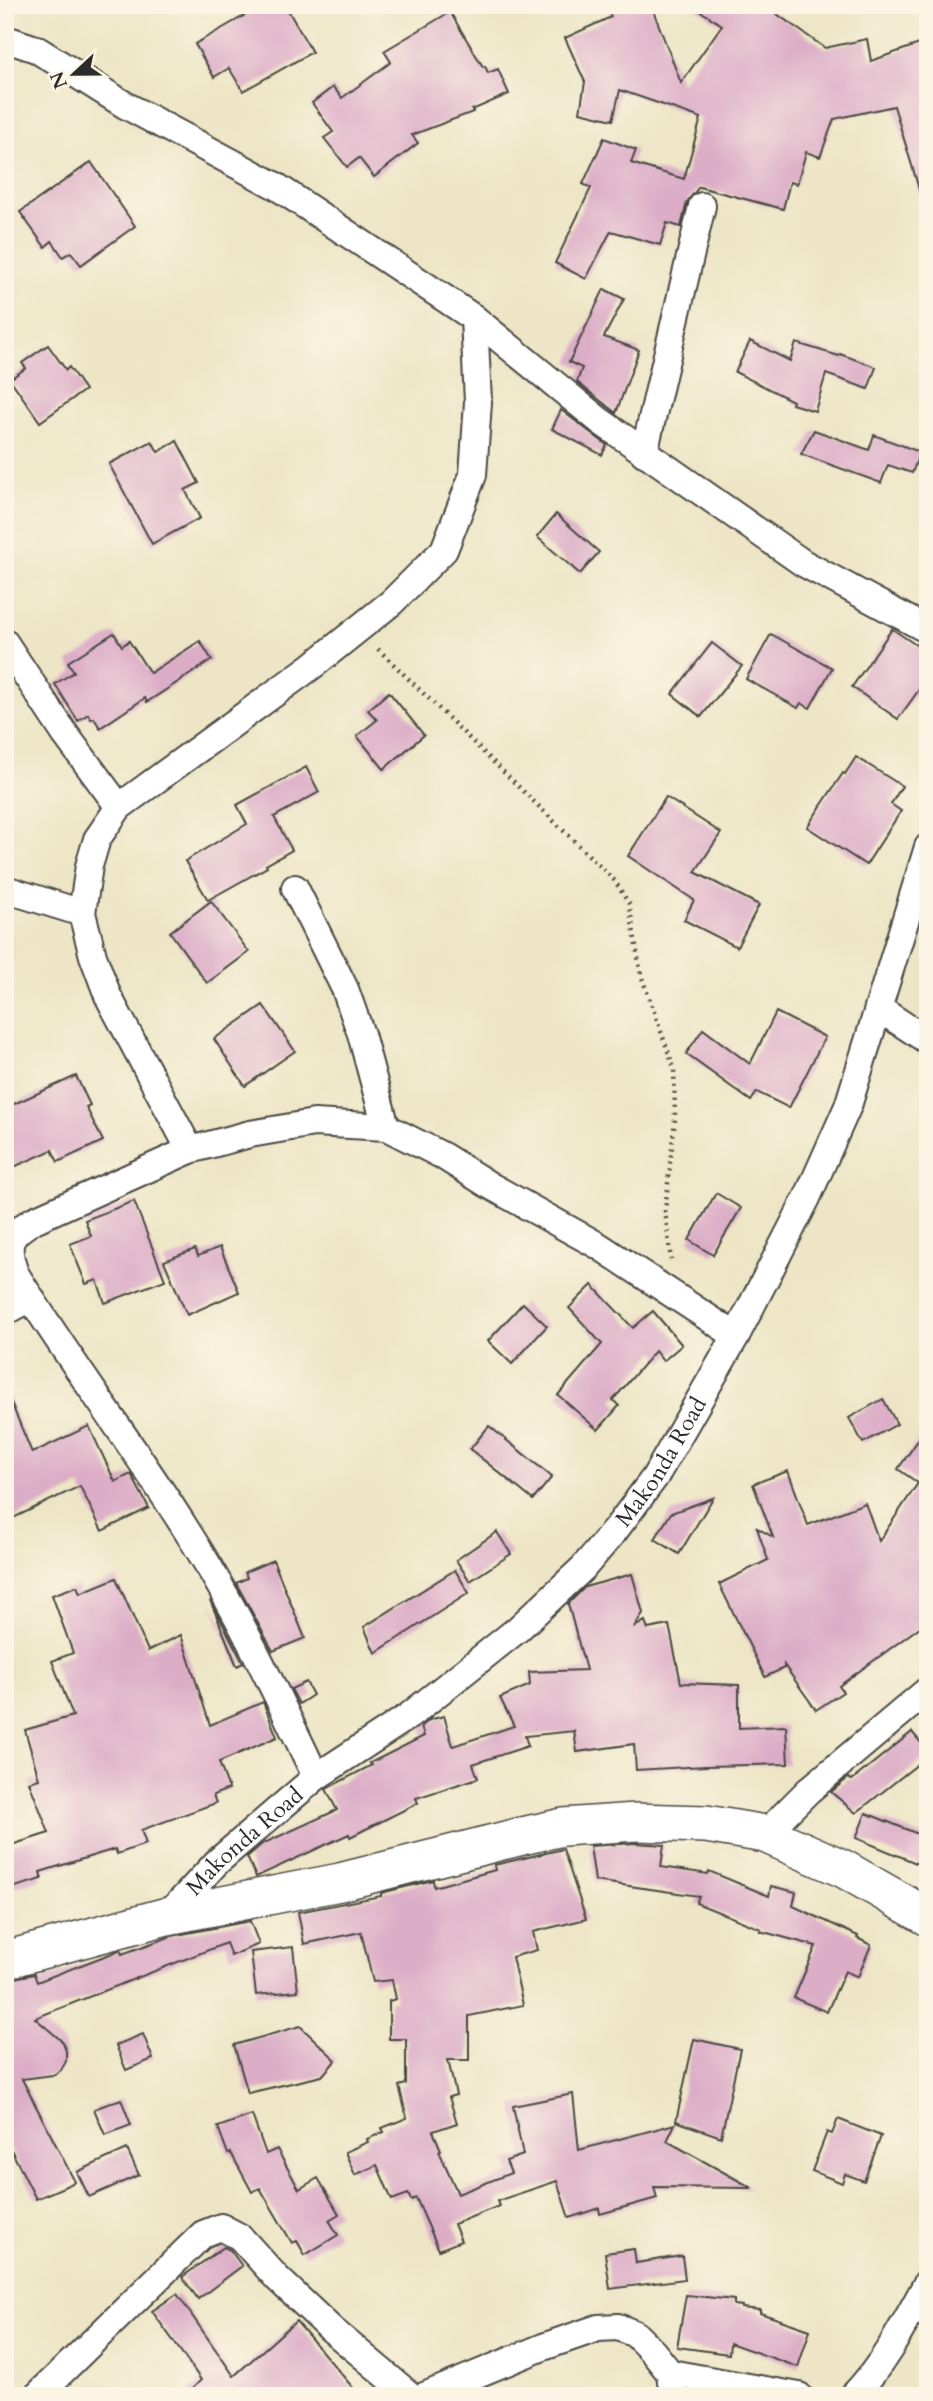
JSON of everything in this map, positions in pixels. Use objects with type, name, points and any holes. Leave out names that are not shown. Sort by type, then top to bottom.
[{"type":"street","points":[[5,42],[12,41],[36,49],[125,104],[276,186],[474,318],[600,421],[803,563],[928,631]]},
{"type":"street","points":[[644,453],[702,206]]},
{"type":"street","points":[[190,1150],[108,996],[93,956],[82,913],[89,866],[97,839],[119,807],[358,630],[392,602],[444,550],[473,475],[478,402],[474,318]]},
{"type":"street","points":[[5,643],[65,734],[119,807]]},
{"type":"street","name":"Makonda Road","points":[[167,1916],[217,1862],[316,1777],[429,1700],[518,1629],[583,1567],[655,1477],[736,1336],[807,1198],[848,1106],[925,865]]},
{"type":"street","points":[[295,888],[345,989],[361,1034],[386,1127]]},
{"type":"street","points":[[5,889],[82,913]]},
{"type":"street","points":[[878,1007],[928,1041]]},
{"type":"street","points":[[316,1777],[270,1679],[188,1532],[15,1273],[9,1245],[16,1231],[34,1220],[190,1150],[250,1134],[314,1123],[386,1127],[443,1156],[489,1185],[599,1246],[736,1336]]},
{"type":"street","points":[[5,1312],[31,1298]]},
{"type":"street","points":[[765,1834],[808,1791],[928,1690]]},
{"type":"street","points":[[5,1960],[167,1916],[340,1882],[563,1827],[636,1822],[706,1824],[765,1834],[844,1869],[928,1917]]},
{"type":"street","points":[[37,2396],[203,2234],[221,2227],[240,2237],[277,2278],[331,2329],[408,2394],[467,2376],[598,2328],[618,2327],[635,2334],[672,2384],[799,2396]]},
{"type":"street","points":[[853,2396],[865,2384],[898,2336],[928,2281]]},
{"type":"path","points":[[358,630],[615,881],[629,904],[641,975],[674,1068],[675,1119],[665,1211],[669,1251],[680,1298]]},
{"type":"building","points":[[263,5],[285,5],[312,52],[243,91],[229,68],[214,77],[195,44]]},
{"type":"building","points":[[606,5],[651,5],[681,83],[722,25],[691,5],[764,5],[825,48],[867,39],[871,61],[928,41],[928,199],[922,199],[894,106],[834,119],[820,157],[806,152],[797,184],[790,182],[783,209],[699,187],[687,202],[681,227],[667,223],[660,245],[611,231],[586,279],[555,263],[591,188],[583,184],[604,138],[636,150],[631,163],[684,179],[701,118],[620,90],[613,120],[580,112],[585,82],[565,38],[611,17]]},
{"type":"building","points":[[450,12],[488,73],[498,69],[509,94],[472,110],[473,112],[412,135],[418,143],[374,177],[359,158],[347,167],[324,138],[333,132],[312,103],[333,87],[342,98],[391,62],[384,51]]},
{"type":"building","points":[[91,162],[135,226],[81,265],[71,252],[63,257],[52,241],[45,247],[20,212]]},
{"type":"building","points":[[604,289],[624,299],[604,337],[639,350],[616,413],[577,382],[582,368],[569,362]]},
{"type":"building","points":[[750,341],[790,361],[796,343],[839,356],[840,354],[876,367],[868,389],[826,374],[815,411],[792,404],[793,401],[735,372]]},
{"type":"building","points":[[48,345],[66,370],[69,367],[85,390],[40,422],[10,379],[26,368],[22,363]]},
{"type":"building","points":[[561,410],[607,445],[602,455],[552,429]]},
{"type":"building","points":[[814,430],[869,450],[874,435],[920,452],[912,473],[888,465],[881,483],[801,454]]},
{"type":"building","points":[[152,441],[158,452],[177,441],[199,483],[185,490],[200,518],[152,544],[109,464]]},
{"type":"building","points":[[556,514],[599,552],[580,574],[537,537]]},
{"type":"building","points":[[892,629],[928,653],[928,677],[898,719],[852,687]]},
{"type":"building","points":[[114,633],[122,646],[129,641],[150,673],[200,641],[212,660],[147,702],[145,698],[100,728],[88,714],[78,721],[55,684],[74,672],[68,662]]},
{"type":"building","points":[[771,634],[832,668],[810,708],[801,703],[798,708],[746,679]]},
{"type":"building","points":[[712,643],[742,666],[701,717],[672,694]]},
{"type":"building","points":[[389,692],[424,735],[384,769],[357,736],[377,720],[368,710]]},
{"type":"building","points":[[856,757],[902,786],[891,804],[901,811],[866,865],[807,827]]},
{"type":"building","points":[[306,767],[319,792],[274,817],[292,850],[208,900],[185,861],[247,824],[237,805]]},
{"type":"building","points":[[666,797],[721,833],[695,872],[759,905],[737,947],[684,920],[694,900],[628,856]]},
{"type":"building","points":[[211,901],[249,952],[207,983],[170,932]]},
{"type":"building","points":[[263,1005],[295,1051],[245,1086],[214,1039]]},
{"type":"building","points":[[776,1012],[825,1037],[789,1108],[757,1092],[751,1101],[686,1054],[703,1029],[750,1064]]},
{"type":"building","points":[[76,1076],[90,1105],[86,1107],[103,1141],[58,1162],[52,1150],[14,1167],[5,1148],[5,1108]]},
{"type":"building","points":[[716,1193],[741,1208],[713,1255],[689,1240]]},
{"type":"building","points":[[134,1201],[165,1280],[105,1303],[97,1280],[86,1284],[70,1244],[91,1236],[85,1220]]},
{"type":"building","points":[[220,1247],[239,1292],[187,1315],[164,1261],[195,1249],[198,1256]]},
{"type":"building","points":[[592,1285],[633,1328],[653,1311],[682,1345],[663,1361],[655,1351],[613,1400],[619,1406],[598,1430],[558,1395],[602,1344],[569,1308]]},
{"type":"building","points":[[523,1303],[547,1326],[512,1364],[488,1341]]},
{"type":"building","points":[[5,1388],[32,1453],[89,1426],[115,1482],[131,1474],[149,1508],[102,1531],[80,1486],[5,1522]]},
{"type":"building","points":[[883,1399],[897,1424],[863,1443],[849,1418]]},
{"type":"building","points":[[489,1426],[552,1477],[533,1500],[470,1449]]},
{"type":"building","points":[[928,1426],[928,1621],[839,1686],[843,1692],[816,1710],[784,1665],[784,1668],[765,1677],[719,1584],[768,1560],[757,1528],[773,1537],[753,1484],[788,1471],[808,1525],[865,1503],[879,1541],[918,1483],[898,1469]]},
{"type":"building","points":[[713,1498],[679,1554],[655,1539],[671,1513]]},
{"type":"building","points":[[497,1532],[511,1554],[470,1581],[456,1560]]},
{"type":"building","points":[[273,1560],[305,1638],[273,1651],[236,1583],[247,1578],[245,1572]]},
{"type":"building","points":[[455,1570],[469,1593],[375,1653],[364,1627]]},
{"type":"building","points":[[632,1574],[643,1613],[634,1627],[645,1621],[648,1629],[669,1625],[681,1683],[739,1685],[739,1728],[786,1726],[788,1764],[636,1770],[634,1744],[577,1752],[574,1731],[525,1736],[528,1746],[473,1764],[478,1778],[416,1798],[418,1803],[350,1837],[349,1834],[256,1877],[247,1857],[262,1844],[337,1810],[326,1789],[424,1736],[421,1727],[429,1720],[444,1716],[453,1746],[514,1726],[500,1698],[530,1685],[529,1672],[586,1670],[568,1604],[585,1587]]},
{"type":"building","points":[[116,1578],[148,1651],[181,1635],[210,1725],[263,1702],[277,1737],[219,1762],[229,1789],[213,1795],[216,1803],[141,1830],[146,1844],[117,1854],[115,1849],[40,1872],[42,1879],[5,1890],[5,1847],[49,1833],[29,1782],[39,1779],[25,1730],[73,1716],[52,1661],[73,1653],[52,1595],[77,1586],[80,1593]]},
{"type":"building","points":[[210,1600],[243,1663],[237,1666]]},
{"type":"building","points":[[306,1682],[313,1695],[299,1704],[291,1689]]},
{"type":"building","points":[[912,1732],[928,1751],[928,1756],[856,1813],[831,1792],[848,1778],[852,1780]]},
{"type":"building","points":[[866,1813],[928,1838],[928,1868],[856,1838]]},
{"type":"building","points":[[636,1843],[664,1845],[661,1867],[708,1874],[709,1871],[769,1896],[771,1886],[796,1892],[793,1906],[858,1936],[857,1938],[871,1945],[858,1977],[845,1971],[827,2012],[794,1998],[816,1946],[760,1931],[761,1929],[696,1903],[699,1896],[595,1881],[590,1846]]},
{"type":"building","points":[[563,1849],[586,1919],[533,1932],[537,1950],[512,1957],[523,2005],[469,2016],[469,2060],[448,2060],[456,2095],[449,2097],[457,2123],[433,2131],[458,2194],[511,2173],[506,2161],[523,2155],[513,2106],[573,2094],[579,2150],[675,2124],[667,2141],[752,2188],[654,2187],[657,2198],[600,2214],[599,2208],[569,2218],[557,2181],[497,2201],[499,2206],[454,2224],[461,2241],[439,2250],[416,2198],[411,2200],[408,2194],[392,2200],[377,2165],[355,2175],[345,2152],[384,2132],[382,2128],[407,2118],[399,2086],[406,2084],[406,2039],[389,2039],[389,2001],[396,1999],[392,1980],[373,1982],[361,1932],[304,1944],[298,1912],[381,1896],[381,1893],[433,1880],[434,1887],[495,1870],[494,1865]]},
{"type":"building","points":[[250,1921],[259,1944],[231,1956],[226,1943],[35,2018],[63,2042],[66,2061],[61,2070],[53,2075],[22,2079],[75,2182],[36,2199],[5,2138],[5,1980],[34,1974],[37,1982],[120,1950],[122,1954],[172,1936]]},
{"type":"building","points":[[293,1947],[298,1991],[256,1995],[251,1952]]},
{"type":"building","points":[[300,2026],[336,2060],[322,2076],[248,2093],[234,2045]]},
{"type":"building","points":[[143,2034],[153,2059],[126,2070],[116,2045]]},
{"type":"building","points":[[694,2039],[740,2049],[721,2137],[676,2121]]},
{"type":"building","points":[[121,2099],[131,2125],[105,2135],[94,2109]]},
{"type":"building","points":[[252,2115],[266,2154],[277,2149],[299,2189],[318,2178],[339,2214],[329,2220],[338,2235],[305,2255],[297,2241],[292,2243],[260,2188],[252,2192],[231,2153],[228,2154],[218,2127]]},
{"type":"building","points":[[838,2119],[881,2136],[864,2181],[845,2174],[842,2183],[812,2171],[827,2132],[832,2134]]},
{"type":"building","points":[[127,2149],[139,2175],[89,2197],[77,2172]]},
{"type":"building","points":[[224,2247],[230,2250],[242,2266],[198,2299],[182,2277]]},
{"type":"building","points":[[634,2249],[636,2263],[682,2256],[685,2279],[610,2289],[605,2253]]},
{"type":"building","points":[[177,2294],[234,2376],[296,2321],[360,2396],[185,2396],[201,2380],[152,2311]]},
{"type":"building","points":[[686,2295],[734,2300],[734,2305],[760,2310],[760,2313],[810,2330],[798,2367],[730,2343],[729,2354],[677,2347]]}]
